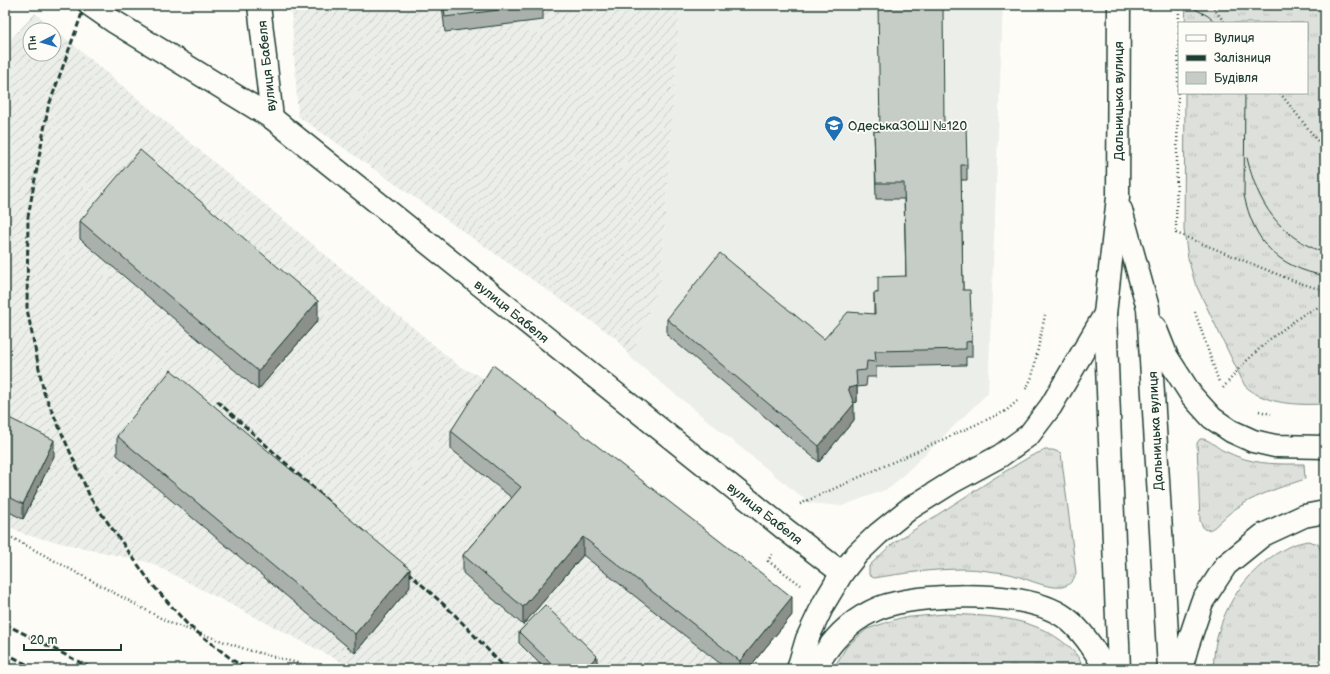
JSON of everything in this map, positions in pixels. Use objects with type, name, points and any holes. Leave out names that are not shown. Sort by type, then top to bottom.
[{"type":"main road","points":[[90,5],[113,21],[272,118]]},
{"type":"main road","name":"вулиця Бабеля","points":[[259,5],[272,118],[786,530],[842,573]]},
{"type":"main road","name":"Дальницька вулиця","points":[[1119,5],[1118,197],[1105,314],[1119,669]]},
{"type":"main road","name":"Дальницька вулиця","points":[[1118,197],[1148,308],[1169,669]]},
{"type":"main road","points":[[1148,308],[1167,357],[1192,396],[1212,418],[1231,431],[1253,441],[1275,446],[1325,447]]},
{"type":"main road","points":[[798,669],[807,639],[824,603],[842,573],[857,554],[878,534],[909,509],[954,481],[1000,456],[1029,435],[1051,406],[1105,314]]},
{"type":"main road","points":[[1181,669],[1186,647],[1202,602],[1226,565],[1263,535],[1304,516],[1325,512]]},
{"type":"main road","points":[[814,669],[839,633],[863,616],[886,605],[914,599],[948,596],[1005,599],[1042,606],[1066,618],[1086,636],[1105,669]]},
{"type":"path","points":[[1179,5],[1179,22]]},
{"type":"path","points":[[1211,5],[1224,22]]},
{"type":"path","points":[[1178,81],[1176,233],[1294,281],[1325,291]]},
{"type":"path","points":[[1281,94],[1325,150]]},
{"type":"path","points":[[1222,389],[1242,365],[1270,340],[1304,314],[1325,304]]},
{"type":"path","points":[[1195,312],[1215,374],[1222,389],[1228,394]]},
{"type":"path","points":[[1025,391],[1032,377],[1045,315]]},
{"type":"path","points":[[800,504],[1006,411],[1021,398]]},
{"type":"path","points":[[1258,410],[1278,416]]},
{"type":"path","points":[[5,534],[170,623],[248,650],[320,669]]},
{"type":"path","points":[[768,561],[805,588]]},
{"type":"shaded area","points":[[291,5],[680,5],[661,279],[631,358],[617,339],[298,116]]},
{"type":"shaded area","name":"ОдеськаЗОШ №120","points":[[680,5],[1003,5],[988,393],[890,488],[842,506],[809,503],[631,358],[661,279]]},
{"type":"shaded area","points":[[35,13],[46,22],[27,22]]},
{"type":"shaded area","points":[[22,27],[22,62],[62,62],[62,35],[459,366],[493,383],[792,615],[748,669],[355,669],[151,563],[26,535],[5,524],[5,46]]},
{"type":"green space","points":[[1186,5],[1325,5],[1325,404],[1282,403],[1256,394],[1245,386],[1195,283],[1188,258],[1184,230],[1185,94],[1308,94],[1308,22],[1185,22]]},
{"type":"green space","points":[[1200,439],[1209,441],[1222,450],[1236,456],[1253,461],[1304,464],[1305,479],[1250,500],[1231,512],[1214,528],[1209,530],[1204,529],[1200,521],[1197,443]]},
{"type":"green space","points":[[1045,450],[1053,450],[1061,453],[1076,573],[1073,580],[1069,584],[1062,587],[1048,586],[1005,573],[970,569],[908,573],[874,578],[869,575],[869,566],[892,544],[996,477],[1031,456]]},
{"type":"green space","points":[[1308,541],[1318,544],[1325,559],[1325,669],[1213,669],[1215,646],[1221,624],[1234,597],[1242,585],[1263,563],[1275,555],[1290,546]]},
{"type":"green space","points":[[945,614],[997,617],[1031,625],[1062,641],[1076,655],[1084,669],[833,669],[847,646],[867,629],[900,618]]},
{"type":"building","points":[[444,5],[537,5],[445,17]]},
{"type":"building","points":[[878,5],[943,5],[944,125],[966,125],[967,165],[961,165],[963,290],[970,290],[972,341],[966,342],[966,349],[875,351],[876,362],[867,361],[866,370],[856,371],[857,386],[848,388],[854,404],[819,446],[667,319],[720,253],[824,339],[848,312],[875,314],[874,293],[878,293],[878,277],[906,276],[904,183],[876,183],[874,131],[880,131]]},
{"type":"building","points":[[140,150],[318,301],[258,371],[80,221]]},
{"type":"building","points":[[493,365],[792,597],[740,661],[583,537],[523,607],[463,555],[521,487],[451,431]]},
{"type":"building","points":[[171,370],[410,569],[355,634],[117,436]]},
{"type":"building","points":[[5,416],[54,440],[23,504],[5,495]]},
{"type":"building","points":[[545,605],[597,656],[585,669],[557,669],[519,632]]},
{"type":"tram line","points":[[1188,5],[1208,16],[1215,22]]},
{"type":"tram line","points":[[1245,94],[1244,195],[1248,212],[1254,226],[1261,239],[1270,250],[1281,259],[1308,272],[1325,276]]},
{"type":"tram line","points":[[1247,158],[1257,190],[1273,217],[1295,238],[1325,253]]},
{"type":"railway","points":[[85,5],[48,108],[28,217],[27,309],[44,393],[91,499],[151,583],[188,625],[234,661],[247,669]]},
{"type":"railway","points":[[217,401],[340,512]]},
{"type":"railway","points":[[401,566],[453,613],[506,669]]},
{"type":"railway","points":[[5,624],[93,669]]},
{"type":"railway","points":[[5,653],[36,669]]},
{"type":"place","name":"ОдеськаЗОШ №120","points":[[834,142]]}]
